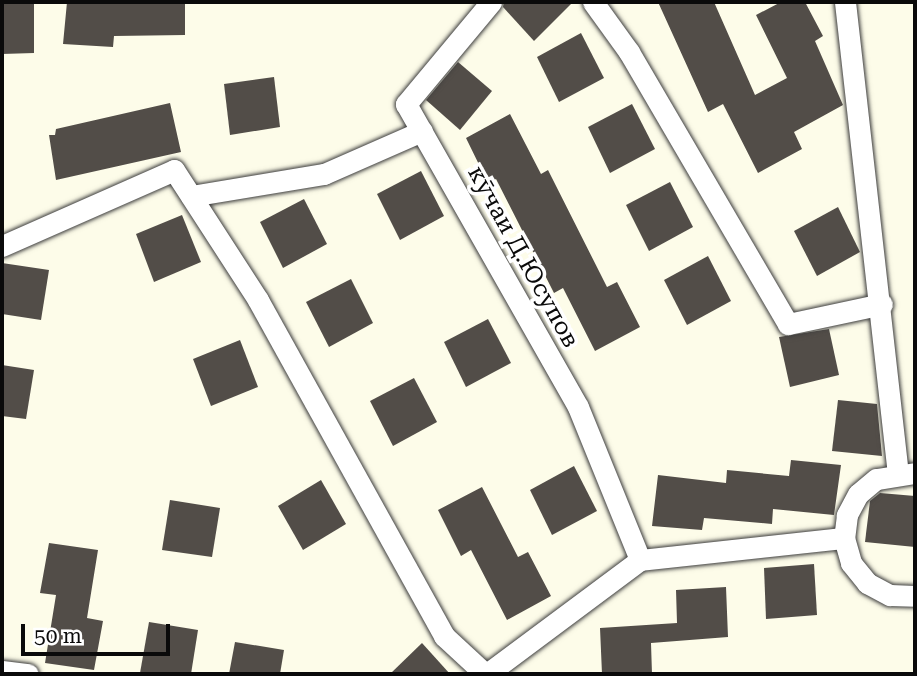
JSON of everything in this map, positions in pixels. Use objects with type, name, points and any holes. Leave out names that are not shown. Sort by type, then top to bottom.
[{"type":"street","name":"кӯчаи Д.Юсупов","points":[[491,2],[406,104],[578,407],[640,560]]},
{"type":"street","points":[[593,2],[704,175],[788,324],[881,304]]},
{"type":"street","points":[[845,2],[881,304],[907,472],[876,479],[858,494],[847,515],[844,538],[851,563],[867,583],[890,595],[915,596]]},
{"type":"street","points":[[191,196],[324,174],[422,131]]},
{"type":"street","points":[[2,246],[174,170],[258,300],[444,636],[486,674],[640,560],[844,538]]},
{"type":"street","points":[[2,671],[28,674]]},
{"type":"building","points":[[67,2],[185,2],[185,35],[114,36],[113,47],[63,44]]},
{"type":"building","points":[[504,2],[573,2],[534,41],[503,7]]},
{"type":"building","points":[[658,2],[714,2],[755,95],[787,78],[756,15],[781,2],[805,2],[823,36],[815,41],[843,105],[794,132],[802,149],[758,173],[723,104],[708,112]]},
{"type":"building","points":[[34,3],[34,53],[2,54],[2,4]]},
{"type":"building","points":[[581,33],[604,78],[559,102],[537,57]]},
{"type":"building","points":[[458,62],[492,91],[460,130],[426,100]]},
{"type":"building","points":[[274,77],[280,127],[230,135],[224,84]]},
{"type":"building","points":[[170,103],[181,152],[56,180],[49,135],[55,135],[56,129]]},
{"type":"building","points":[[632,104],[655,149],[610,173],[588,127]]},
{"type":"building","points":[[510,114],[541,174],[548,170],[607,287],[617,282],[640,327],[595,351],[563,288],[554,293],[496,179],[488,183],[466,138]]},
{"type":"building","points":[[421,171],[444,216],[400,240],[377,194]]},
{"type":"building","points":[[670,182],[693,227],[649,251],[626,205]]},
{"type":"building","points":[[304,199],[327,244],[283,268],[260,222]]},
{"type":"building","points":[[838,207],[860,252],[817,276],[794,231]]},
{"type":"building","points":[[182,215],[201,262],[154,282],[136,234]]},
{"type":"building","points":[[708,256],[731,301],[687,325],[664,280]]},
{"type":"building","points":[[2,263],[49,270],[41,320],[2,314]]},
{"type":"building","points":[[351,279],[373,323],[329,347],[306,302]]},
{"type":"building","points":[[488,319],[511,363],[466,387],[444,342]]},
{"type":"building","points":[[829,329],[839,375],[790,387],[779,337]]},
{"type":"building","points":[[240,340],[258,387],[211,406],[193,359]]},
{"type":"building","points":[[2,365],[34,370],[26,419],[2,416]]},
{"type":"building","points":[[414,378],[437,422],[393,446],[370,401]]},
{"type":"building","points":[[838,400],[877,404],[882,456],[832,451]]},
{"type":"building","points":[[791,460],[841,465],[834,515],[773,509],[772,524],[704,518],[702,530],[652,526],[658,475],[726,483],[727,470],[789,476]]},
{"type":"building","points":[[574,466],[597,511],[552,535],[530,490]]},
{"type":"building","points":[[321,480],[346,524],[303,550],[278,506]]},
{"type":"building","points":[[482,487],[518,557],[528,552],[551,596],[507,620],[471,550],[461,556],[438,510]]},
{"type":"building","points":[[880,493],[915,496],[915,547],[865,542],[870,501]]},
{"type":"building","points":[[170,500],[220,508],[212,557],[162,550]]},
{"type":"building","points":[[49,543],[98,550],[87,618],[103,621],[94,670],[45,663],[56,595],[40,593]]},
{"type":"building","points":[[814,564],[817,615],[766,619],[764,568]]},
{"type":"building","points":[[726,587],[728,637],[651,643],[652,674],[602,674],[600,628],[677,623],[676,590]]},
{"type":"building","points":[[149,622],[198,630],[191,674],[140,673]]},
{"type":"building","points":[[235,642],[284,650],[280,674],[229,674]]},
{"type":"building","points":[[422,643],[450,674],[390,674]]}]
